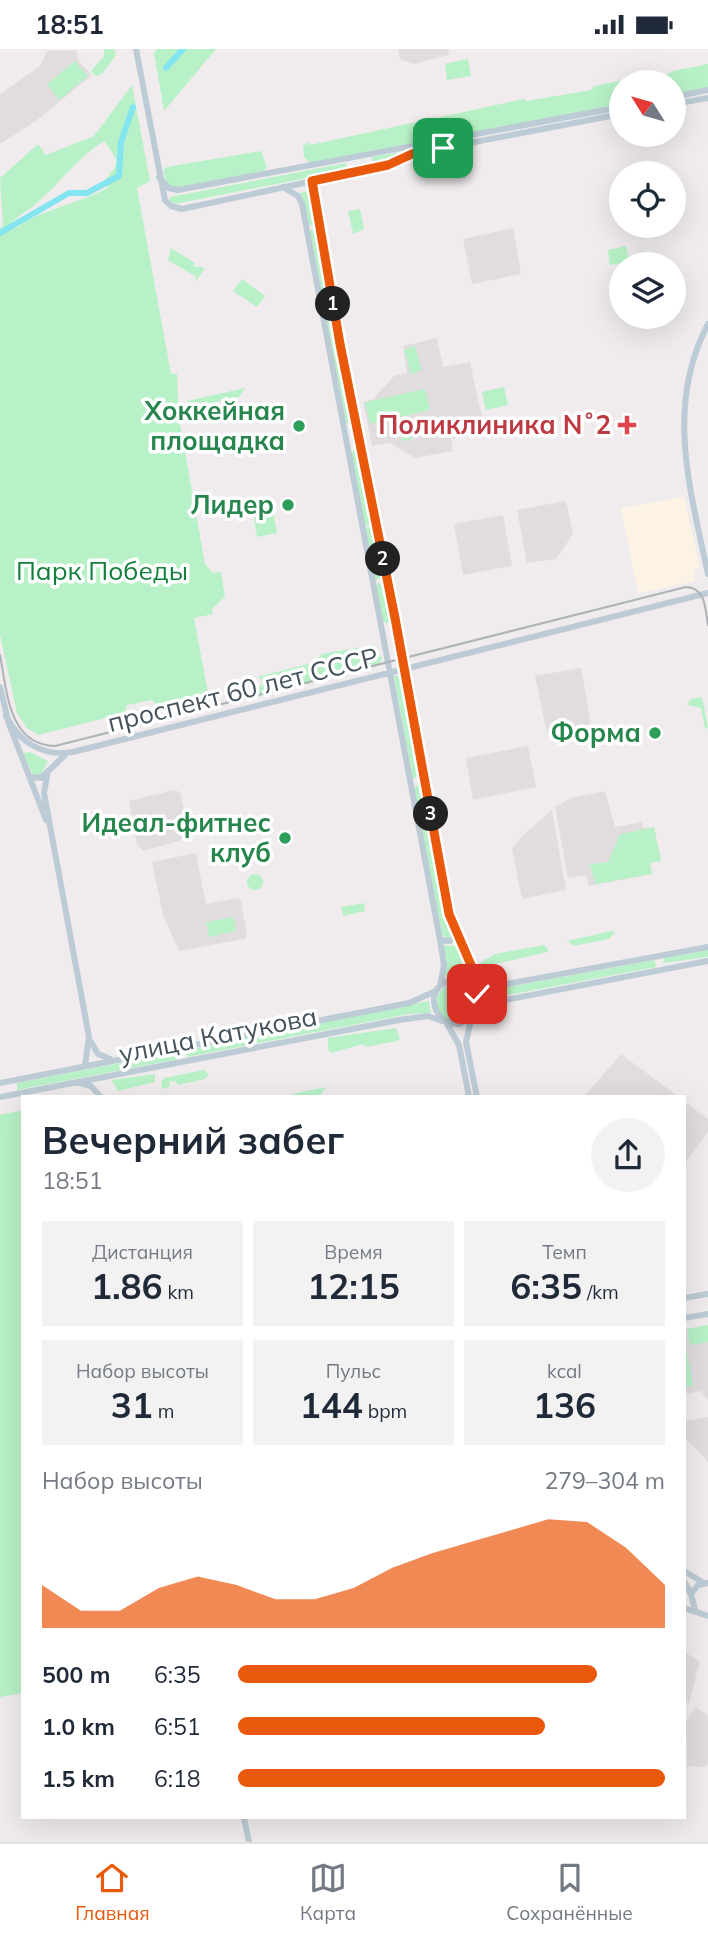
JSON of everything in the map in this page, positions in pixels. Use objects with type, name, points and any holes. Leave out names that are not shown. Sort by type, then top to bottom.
[{"type":"main road","points":[[136,49],[165,200],[170,206],[182,209],[388,165],[412,154],[609,116]]},
{"type":"main road","points":[[686,95],[708,90]]},
{"type":"main road","points":[[686,102],[708,97]]},
{"type":"main road","points":[[159,177],[168,188],[178,190],[609,109]]},
{"type":"main road","points":[[362,156],[371,163],[366,170]]},
{"type":"main road","points":[[312,181],[449,914],[480,983],[466,1042],[477,1095]]},
{"type":"main road","points":[[283,187],[298,196],[307,232],[382,621],[444,965],[433,1007],[459,1045],[469,1095]]},
{"type":"main road","points":[[165,200],[178,190]]},
{"type":"main road","points":[[307,232],[311,227],[320,230]]},
{"type":"main road","points":[[708,324],[691,363],[682,422],[708,575]]},
{"type":"main road","points":[[342,418],[349,425],[354,423],[354,416]]},
{"type":"main road","points":[[375,588],[378,580],[388,583]]},
{"type":"main road","name":"проспект 60 лет СССР","points":[[73,752],[708,593]]},
{"type":"main road","points":[[382,621],[388,627],[395,618]]},
{"type":"main road","points":[[0,687],[6,716],[54,843]]},
{"type":"main road","points":[[6,716],[21,737],[51,758],[44,789],[89,1037],[98,1054],[114,1060]]},
{"type":"main road","points":[[22,758],[24,748],[73,752]]},
{"type":"main road","points":[[28,773],[37,779],[57,759],[73,752]]},
{"type":"main road","points":[[411,786],[418,782],[425,784]]},
{"type":"main road","points":[[440,940],[450,941],[458,934]]},
{"type":"main road","points":[[438,988],[453,980],[480,983],[708,947]]},
{"type":"main road","points":[[663,955],[659,962],[664,969]]},
{"type":"main road","points":[[444,1022],[459,1024],[500,1001],[708,961]]},
{"type":"main road","points":[[466,982],[477,994]]},
{"type":"main road","name":"улица Катукова","points":[[0,1083],[409,1003],[438,988]]},
{"type":"main road","name":"улица Катукова","points":[[0,1097],[416,1018],[428,1016],[444,1022]]},
{"type":"main road","points":[[85,1066],[89,1037]]},
{"type":"main road","points":[[177,1048],[182,1056],[178,1062]]},
{"type":"main road","points":[[102,1095],[105,1077]]},
{"type":"main road","points":[[14,1080],[10,1086],[15,1094]]},
{"type":"main road","points":[[71,1083],[92,1086],[100,1095]]},
{"type":"main road","points":[[686,1298],[708,1294]]},
{"type":"main road","points":[[686,1318],[708,1314]]},
{"type":"main road","points":[[686,1572],[706,1583],[686,1599]]},
{"type":"main road","points":[[686,1585],[695,1610]]},
{"type":"main road","points":[[686,1608],[707,1614]]},
{"type":"main road","points":[[242,1819],[247,1842]]},
{"type":"shaded area","points":[[398,49],[448,49],[449,55],[413,64],[400,59]]},
{"type":"shaded area","points":[[47,51],[76,51],[79,62],[92,75],[36,121],[0,144],[0,94],[40,66]]},
{"type":"shaded area","points":[[513,228],[521,274],[472,284],[463,239]]},
{"type":"shaded area","points":[[437,338],[443,367],[470,362],[483,422],[457,428],[458,437],[451,439],[453,451],[415,458],[390,443],[372,446],[363,402],[373,399],[394,376],[407,373],[403,346]]},
{"type":"shaded area","points":[[684,497],[700,568],[693,570],[695,581],[638,593],[621,508]]},
{"type":"shaded area","points":[[566,501],[573,534],[556,559],[527,563],[517,510]]},
{"type":"shaded area","points":[[503,515],[512,566],[463,575],[454,524]]},
{"type":"shaded area","points":[[581,668],[591,724],[547,733],[535,676]]},
{"type":"shaded area","points":[[528,746],[536,787],[473,800],[466,758]]},
{"type":"shaded area","points":[[174,790],[180,792],[190,838],[143,851],[137,844],[129,801]]},
{"type":"shaded area","points":[[605,791],[615,827],[642,822],[643,828],[654,827],[661,861],[650,863],[652,874],[589,886],[586,875],[568,878],[555,807],[571,798]]},
{"type":"shaded area","points":[[552,810],[566,890],[522,899],[512,849],[522,836]]},
{"type":"shaded area","points":[[196,853],[206,904],[238,898],[241,901],[247,936],[244,939],[179,951],[163,915],[152,862]]},
{"type":"shaded area","points":[[621,1054],[676,1095],[586,1095]]},
{"type":"shaded area","points":[[686,1102],[708,1119],[708,1132],[686,1162]]},
{"type":"shaded area","points":[[708,1325],[708,1400],[701,1391],[686,1394],[686,1330]]},
{"type":"shaded area","points":[[708,1417],[708,1462],[686,1439],[686,1421]]},
{"type":"shaded area","points":[[686,1653],[700,1661],[689,1703],[686,1702]]},
{"type":"shaded area","points":[[695,1707],[708,1715],[708,1765],[704,1767],[687,1766],[686,1722]]},
{"type":"green space","points":[[104,49],[114,49],[116,55],[102,74],[96,76],[91,71],[104,56]]},
{"type":"green space","points":[[157,49],[216,49],[164,111],[154,53]]},
{"type":"green space","points":[[468,59],[471,76],[447,80],[445,64]]},
{"type":"green space","points":[[75,61],[88,76],[59,100],[47,84]]},
{"type":"green space","points":[[708,64],[708,88],[686,92],[686,70],[678,70]]},
{"type":"green space","points":[[609,83],[609,106],[310,163],[304,157],[303,146],[307,142],[310,145],[524,99],[527,101],[591,90],[594,86]]},
{"type":"green space","name":"Парк Победы","points":[[132,85],[150,181],[137,188],[171,374],[177,374],[179,418],[205,564],[213,573],[221,572],[225,597],[212,609],[213,614],[194,618],[208,693],[157,705],[152,700],[127,705],[125,713],[38,735],[27,728],[17,713],[0,635],[0,229],[3,225],[0,178],[38,144],[46,155],[94,136]],"holes":[[[104,141],[116,161],[114,169],[105,180],[108,188],[5,232],[77,162]]]},
{"type":"green space","points":[[426,148],[373,165],[371,157]]},
{"type":"green space","points":[[261,151],[267,167],[264,171],[173,188],[167,185],[163,170],[167,167]]},
{"type":"green space","points":[[346,163],[347,170],[175,204],[169,201],[170,197]]},
{"type":"green space","points":[[308,191],[317,224],[308,226],[299,193]]},
{"type":"green space","points":[[360,209],[364,229],[353,234],[348,211]]},
{"type":"green space","points":[[313,229],[317,233],[353,418],[349,423],[346,423],[310,231]]},
{"type":"green space","points":[[626,246],[627,252],[609,252],[609,258],[608,250]]},
{"type":"green space","points":[[171,248],[195,263],[193,266],[205,268],[196,281],[195,276],[168,260]]},
{"type":"green space","points":[[242,279],[265,296],[257,307],[233,291]]},
{"type":"green space","points":[[415,346],[422,370],[411,374],[404,350]]},
{"type":"green space","points":[[504,387],[508,405],[486,410],[482,392]]},
{"type":"green space","points":[[245,388],[239,397],[189,408],[187,401]]},
{"type":"green space","points":[[425,389],[430,410],[370,424],[365,402]]},
{"type":"green space","points":[[408,419],[412,439],[402,441],[398,421]]},
{"type":"green space","points":[[359,449],[372,524],[364,526],[350,452]]},
{"type":"green space","points":[[273,513],[277,533],[257,537],[254,517]]},
{"type":"green space","points":[[372,526],[383,578],[374,580],[365,528]]},
{"type":"green space","points":[[378,583],[385,586],[392,620],[387,624],[383,621],[376,586]]},
{"type":"green space","points":[[374,645],[382,658],[379,665],[231,704],[230,700],[263,685],[257,677],[312,663],[322,654]]},
{"type":"green space","points":[[400,675],[421,778],[417,776],[413,780],[394,676]]},
{"type":"green space","points":[[702,697],[708,728],[705,729],[701,708],[687,705],[691,699]]},
{"type":"green space","points":[[30,752],[48,761],[40,777],[33,775],[24,756],[24,753]]},
{"type":"green space","points":[[419,784],[422,786],[454,931],[449,939],[442,935],[414,788]]},
{"type":"green space","points":[[654,827],[661,861],[650,863],[652,874],[595,884],[590,864],[608,862],[620,834]]},
{"type":"green space","points":[[255,874],[261,876],[261,888],[255,890],[249,888],[247,882],[249,876]]},
{"type":"green space","points":[[364,903],[365,911],[343,916],[341,907]]},
{"type":"green space","points":[[234,917],[236,931],[209,937],[206,922]]},
{"type":"green space","points":[[615,932],[609,939],[574,946],[567,941]]},
{"type":"green space","points":[[458,939],[476,983],[454,977],[446,979],[444,945],[454,946]]},
{"type":"green space","points":[[544,945],[548,952],[485,966],[480,963],[495,954]]},
{"type":"green space","points":[[708,950],[708,957],[663,963],[664,958]]},
{"type":"green space","points":[[655,960],[656,967],[492,998],[480,1003],[481,989],[491,990]]},
{"type":"green space","points":[[455,984],[468,989],[473,1002],[468,1015],[455,1020],[442,1015],[437,1002],[442,989]]},
{"type":"green space","points":[[429,1001],[431,1013],[409,1014],[187,1057],[186,1050]]},
{"type":"green space","points":[[396,1028],[400,1039],[397,1041],[366,1047],[363,1044],[331,1053],[328,1049],[328,1038]]},
{"type":"green space","points":[[177,1052],[179,1059],[17,1090],[17,1083]]},
{"type":"green space","points":[[204,1070],[209,1074],[205,1079],[178,1085],[176,1081],[169,1082],[170,1087],[162,1089],[161,1081],[164,1078]]},
{"type":"green space","points":[[155,1074],[155,1082],[118,1091],[111,1080]]},
{"type":"green space","points":[[326,1087],[320,1095],[292,1094]]},
{"type":"green space","points":[[21,1110],[21,1693],[0,1697],[0,1115]]},
{"type":"green space","points":[[708,1325],[708,1342],[690,1345],[687,1329]]},
{"type":"green space","points":[[686,1347],[693,1385],[686,1387]]},
{"type":"waterway","points":[[166,68],[183,49]]},
{"type":"waterway","points":[[0,233],[69,193],[87,193],[119,176],[121,142],[133,107]]},
{"type":"tram line","points":[[0,655],[8,699],[19,726],[39,743],[55,746],[686,587],[693,588],[701,595],[708,625]]},
{"type":"place","name":"Поликлиника N˚2","points":[[627,425]]},
{"type":"place","name":"Хоккейная площадка","points":[[299,426]]},
{"type":"place","name":"Лидер","points":[[288,505]]},
{"type":"place","name":"Форма","points":[[655,733]]},
{"type":"place","name":"Идеал-фитнес клуб","points":[[285,838]]},
{"type":"route","points":[[443,148],[412,154],[388,165],[312,181],[340,344],[395,618],[449,914],[477,979],[477,994]]}]
